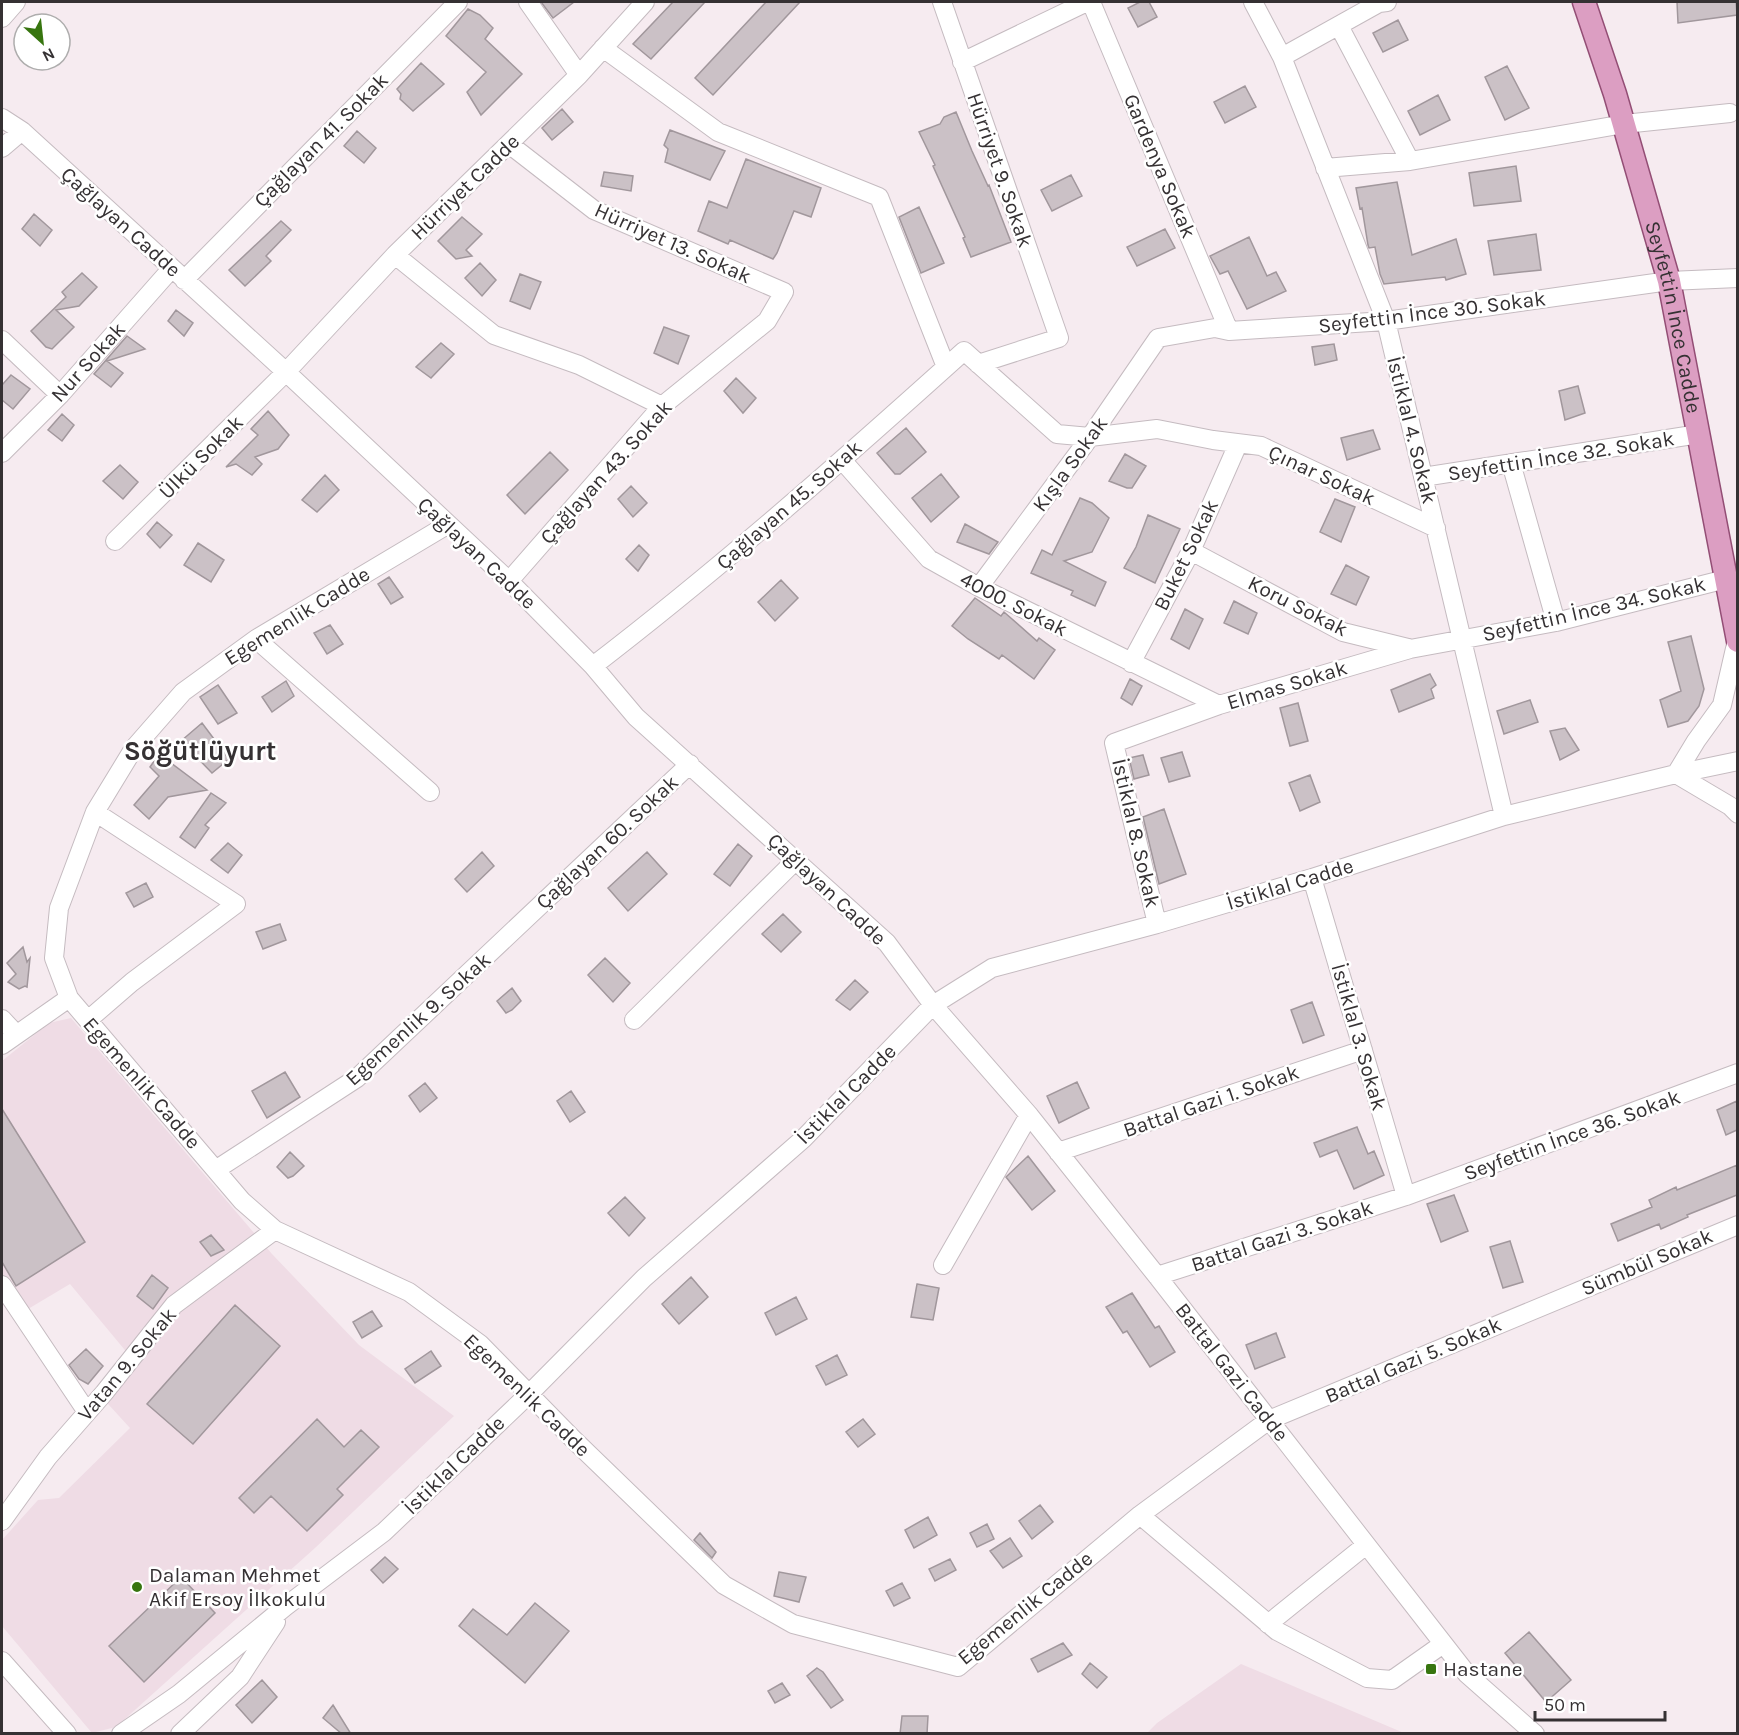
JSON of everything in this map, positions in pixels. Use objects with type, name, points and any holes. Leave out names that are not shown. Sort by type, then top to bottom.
[{"type":"main road","name":"Seyfettin İnce Cadde","points":[[1584,2],[1624,124],[1670,281],[1737,640]]},
{"type":"street","points":[[2,18],[16,2]]},
{"type":"street","name":"Çağlayan 41. Sokak","points":[[178,274],[459,2]]},
{"type":"street","points":[[528,2],[579,75]]},
{"type":"street","name":"Hürriyet Cadde","points":[[286,372],[395,255],[579,75],[645,2]]},
{"type":"street","name":"Hürriyet 9. Sokak","points":[[942,2],[1059,338],[978,364]]},
{"type":"street","points":[[962,62],[1089,2]]},
{"type":"street","name":"Gardenya Sokak","points":[[1089,2],[1229,331]]},
{"type":"street","name":"İstiklal 4. Sokak","points":[[1253,2],[1282,57],[1386,321],[1504,816]]},
{"type":"street","points":[[1282,57],[1379,3],[1387,2]]},
{"type":"street","points":[[1339,26],[1410,161]]},
{"type":"street","points":[[603,48],[718,132],[879,197],[946,367]]},
{"type":"street","points":[[1325,168],[1410,161],[1624,124],[1730,112]]},
{"type":"street","name":"Çağlayan Cadde","points":[[2,118],[22,131],[286,372],[509,581],[593,666],[636,717],[887,943],[933,1005]]},
{"type":"street","points":[[2,148],[22,131]]},
{"type":"street","name":"Hürriyet 13. Sokak","points":[[509,144],[594,210],[784,292]]},
{"type":"street","points":[[395,255],[494,335],[579,365],[662,406]]},
{"type":"street","name":"Nur Sokak","points":[[2,453],[178,274]]},
{"type":"street","name":"Seyfettin İnce 30. Sokak","points":[[1158,338],[1215,328],[1229,331],[1386,321],[1670,281],[1737,278]]},
{"type":"street","name":"Çağlayan 43. Sokak","points":[[509,581],[662,406],[767,321],[784,292]]},
{"type":"street","name":"Kışla Sokak","points":[[979,587],[1090,438],[1158,338]]},
{"type":"street","points":[[2,340],[60,395]]},
{"type":"street","name":"Çağlayan 45. Sokak","points":[[593,666],[671,606],[842,460],[964,351],[978,364]]},
{"type":"street","name":"Çınar Sokak","points":[[978,364],[1058,434],[1090,438],[1157,429],[1261,446],[1436,528]]},
{"type":"street","name":"Ülkü Sokak","points":[[115,542],[286,372]]},
{"type":"street","name":"Seyfettin İnce 32. Sokak","points":[[1424,477],[1699,434]]},
{"type":"street","name":"Buket Sokak","points":[[1131,663],[1191,551],[1238,444]]},
{"type":"street","name":"4000. Sokak","points":[[842,460],[929,559],[979,587],[1219,705]]},
{"type":"street","points":[[1512,463],[1556,622]]},
{"type":"street","name":"Egemenlik Cadde","points":[[447,525],[256,639],[183,692],[134,748],[95,812],[59,908],[54,958],[69,998],[242,1201],[275,1230],[409,1292],[480,1344],[724,1585],[794,1624],[958,1667],[1140,1515]]},
{"type":"street","name":"Koru Sokak","points":[[1191,551],[1343,632],[1410,649]]},
{"type":"street","name":"Seyfettin İnce 34. Sokak","points":[[1462,639],[1556,622],[1726,579]]},
{"type":"street","points":[[256,639],[430,792]]},
{"type":"street","name":"Elmas Sokak","points":[[1114,743],[1219,705],[1410,649],[1462,639]]},
{"type":"street","points":[[1737,640],[1722,705],[1676,774],[1730,806],[1737,814]]},
{"type":"street","name":"İstiklal 8. Sokak","points":[[1114,743],[1157,924]]},
{"type":"street","name":"İstiklal Cadde","points":[[121,1734],[179,1694],[286,1606],[384,1532],[529,1394],[644,1278],[803,1139],[933,1005],[992,968],[1157,924],[1312,878],[1504,816],[1737,761]]},
{"type":"street","name":"Çağlayan 60. Sokak","points":[[524,921],[690,764]]},
{"type":"street","points":[[88,1020],[132,982],[236,904],[95,812]]},
{"type":"street","points":[[634,1020],[796,860]]},
{"type":"street","name":"İstiklal 3. Sokak","points":[[1312,878],[1406,1196]]},
{"type":"street","name":"Egemenlik 9. Sokak","points":[[217,1169],[357,1078],[524,921]]},
{"type":"street","points":[[2,1019],[9,1040],[69,998]]},
{"type":"street","name":"Battal Gazi Cadde","points":[[933,1005],[1029,1115],[1467,1674],[1535,1734]]},
{"type":"street","name":"Battal Gazi 1. Sokak","points":[[1058,1152],[1363,1050]]},
{"type":"street","name":"Seyfettin İnce 36. Sokak","points":[[1406,1196],[1737,1073]]},
{"type":"street","points":[[943,1265],[1029,1115]]},
{"type":"street","name":"Battal Gazi 3. Sokak","points":[[1157,1276],[1406,1196]]},
{"type":"street","name":"Sümbül Sokak","points":[[1557,1300],[1737,1225]]},
{"type":"street","name":"Vatan 9. Sokak","points":[[2,1521],[48,1457],[174,1305],[275,1230]]},
{"type":"street","points":[[2,1285],[87,1412]]},
{"type":"street","name":"Battal Gazi 5. Sokak","points":[[1140,1515],[1269,1420],[1557,1300]]},
{"type":"street","points":[[1140,1515],[1277,1631],[1367,1678],[1392,1680],[1443,1644]]},
{"type":"street","points":[[1268,1624],[1366,1545]]},
{"type":"street","points":[[180,1734],[240,1677],[286,1606]]},
{"type":"street","points":[[2,1661],[67,1734]]},
{"type":"shaded area","points":[[71,1018],[272,1254],[359,1345],[454,1416],[315,1548],[116,1727],[92,1733],[2,1626],[2,1540],[38,1500],[59,1498],[130,1428],[98,1393],[129,1355],[70,1284],[23,1312],[2,1287],[2,1061],[49,1023]]},
{"type":"shaded area","points":[[1241,1664],[1404,1733],[1147,1733],[1157,1723]]},
{"type":"building","points":[[541,2],[574,2],[553,18]]},
{"type":"building","points":[[673,2],[705,2],[651,59],[633,44]]},
{"type":"building","points":[[766,2],[800,2],[713,95],[695,78]]},
{"type":"building","points":[[1140,2],[1149,2],[1157,17],[1138,27],[1128,8]]},
{"type":"building","points":[[1677,2],[1736,2],[1737,15],[1678,23]]},
{"type":"building","points":[[468,9],[480,15],[493,28],[485,39],[522,74],[481,115],[467,92],[486,72],[446,36]]},
{"type":"building","points":[[1398,20],[1408,40],[1383,52],[1373,33]]},
{"type":"building","points":[[421,63],[444,84],[413,111],[400,99],[401,94],[397,89]]},
{"type":"building","points":[[1507,66],[1529,108],[1505,120],[1485,77]]},
{"type":"building","points":[[1245,86],[1256,107],[1225,123],[1214,102]]},
{"type":"building","points":[[1438,95],[1450,120],[1420,135],[1408,111]]},
{"type":"building","points":[[562,109],[573,122],[552,140],[542,128]]},
{"type":"building","points":[[956,112],[989,185],[1011,242],[971,257],[963,238],[965,237],[919,132],[940,124],[944,117]]},
{"type":"building","points":[[670,130],[725,151],[710,180],[665,162],[668,149],[664,145]]},
{"type":"building","points":[[357,131],[376,148],[364,163],[344,146]]},
{"type":"building","points":[[746,159],[821,188],[811,217],[794,211],[773,259],[730,240],[728,244],[698,231],[709,201],[727,208]]},
{"type":"building","points":[[1516,166],[1521,201],[1474,206],[1469,173]]},
{"type":"building","points":[[604,172],[633,176],[631,191],[601,186]]},
{"type":"building","points":[[1071,175],[1082,196],[1052,211],[1041,190]]},
{"type":"building","points":[[1397,182],[1412,255],[1456,239],[1466,274],[1446,280],[1445,277],[1384,284],[1375,247],[1369,248],[1368,245],[1356,188]]},
{"type":"building","points":[[919,207],[944,263],[921,273],[899,217]]},
{"type":"building","points":[[34,214],[52,230],[40,246],[22,229]]},
{"type":"building","points":[[462,217],[482,234],[466,250],[472,256],[456,259],[438,241]]},
{"type":"building","points":[[281,221],[291,230],[266,256],[271,261],[245,286],[229,270]]},
{"type":"building","points":[[1165,229],[1175,248],[1137,266],[1127,247]]},
{"type":"building","points":[[1536,234],[1541,270],[1494,275],[1488,241]]},
{"type":"building","points":[[1249,237],[1267,276],[1276,272],[1286,291],[1247,309],[1228,271],[1220,274],[1210,256]]},
{"type":"building","points":[[480,263],[496,280],[482,296],[465,278]]},
{"type":"building","points":[[82,273],[97,287],[79,306],[56,310],[74,327],[52,349],[46,347],[31,331],[66,297],[62,292]]},
{"type":"building","points":[[520,274],[541,282],[530,309],[510,301]]},
{"type":"building","points":[[176,310],[193,323],[184,336],[168,321]]},
{"type":"building","points":[[664,327],[689,336],[678,364],[654,353]]},
{"type":"building","points":[[127,336],[145,349],[107,361],[123,373],[111,387],[94,374]]},
{"type":"building","points":[[441,343],[454,354],[431,378],[416,367]]},
{"type":"building","points":[[1334,344],[1337,360],[1315,365],[1312,347]]},
{"type":"building","points":[[11,375],[30,389],[13,409],[2,400],[2,385]]},
{"type":"building","points":[[736,378],[756,398],[743,413],[724,391]]},
{"type":"building","points":[[1578,386],[1585,413],[1565,420],[1559,391]]},
{"type":"building","points":[[268,411],[289,435],[278,449],[255,457],[262,464],[252,475],[236,464],[226,467],[258,435],[251,429]]},
{"type":"building","points":[[62,414],[74,425],[62,441],[48,430]]},
{"type":"building","points":[[906,428],[926,452],[900,474],[895,474],[877,453]]},
{"type":"building","points":[[1373,430],[1380,449],[1347,460],[1341,438]]},
{"type":"building","points":[[550,452],[568,470],[525,514],[507,495]]},
{"type":"building","points":[[1125,454],[1146,466],[1132,488],[1109,481]]},
{"type":"building","points":[[120,465],[138,482],[123,499],[103,481]]},
{"type":"building","points":[[941,474],[959,497],[931,522],[912,498]]},
{"type":"building","points":[[325,475],[339,490],[317,512],[302,500]]},
{"type":"building","points":[[631,486],[647,503],[633,517],[618,499]]},
{"type":"building","points":[[1080,498],[1092,503],[1109,518],[1092,552],[1064,561],[1106,582],[1095,606],[1071,595],[1073,591],[1031,573],[1042,550],[1052,555]]},
{"type":"building","points":[[1335,499],[1355,507],[1341,542],[1320,532]]},
{"type":"building","points":[[1148,515],[1180,529],[1155,583],[1124,568],[1136,547]]},
{"type":"building","points":[[157,522],[172,535],[160,548],[147,534]]},
{"type":"building","points":[[965,524],[998,542],[989,554],[957,542]]},
{"type":"building","points":[[198,543],[224,560],[211,582],[184,565]]},
{"type":"building","points":[[639,545],[649,555],[638,571],[626,559]]},
{"type":"building","points":[[1346,565],[1369,577],[1356,605],[1331,594]]},
{"type":"building","points":[[389,577],[403,597],[391,604],[378,584]]},
{"type":"building","points":[[781,580],[798,598],[775,621],[758,602]]},
{"type":"building","points":[[975,598],[1001,616],[1004,612],[1037,641],[1039,638],[1055,650],[1034,679],[1002,655],[999,659],[952,626]]},
{"type":"building","points":[[1234,601],[1257,613],[1248,634],[1224,623]]},
{"type":"building","points":[[1185,609],[1203,619],[1189,649],[1171,639]]},
{"type":"building","points":[[330,625],[343,644],[327,654],[314,633]]},
{"type":"building","points":[[1691,636],[1704,689],[1699,706],[1688,721],[1668,727],[1660,700],[1681,691],[1668,642]]},
{"type":"building","points":[[1430,674],[1436,685],[1431,689],[1434,698],[1399,712],[1391,690]]},
{"type":"building","points":[[1130,679],[1142,686],[1132,705],[1121,698]]},
{"type":"building","points":[[286,681],[294,696],[272,712],[262,697]]},
{"type":"building","points":[[218,685],[237,713],[218,724],[200,697]]},
{"type":"building","points":[[1530,700],[1538,722],[1504,734],[1497,711]]},
{"type":"building","points":[[1298,703],[1308,741],[1290,746],[1280,708]]},
{"type":"building","points":[[202,723],[229,759],[212,773],[181,741]]},
{"type":"building","points":[[1565,728],[1579,750],[1560,760],[1550,731]]},
{"type":"building","points":[[1182,752],[1190,776],[1169,782],[1161,758]]},
{"type":"building","points":[[159,754],[207,790],[168,797],[149,819],[134,805],[159,776],[150,767]]},
{"type":"building","points":[[1143,755],[1149,775],[1134,779],[1129,758]]},
{"type":"building","points":[[1310,775],[1320,802],[1300,811],[1289,783]]},
{"type":"building","points":[[211,793],[226,803],[205,825],[209,828],[195,848],[180,837]]},
{"type":"building","points":[[1164,809],[1186,874],[1159,884],[1143,817]]},
{"type":"building","points":[[228,843],[242,855],[228,873],[211,860]]},
{"type":"building","points":[[738,844],[752,856],[730,886],[714,874]]},
{"type":"building","points":[[482,852],[494,866],[467,892],[455,879]]},
{"type":"building","points":[[647,852],[667,874],[628,911],[608,888]]},
{"type":"building","points":[[146,883],[153,897],[134,907],[126,893]]},
{"type":"building","points":[[783,914],[801,932],[781,952],[762,934]]},
{"type":"building","points":[[280,924],[286,940],[263,949],[256,932]]},
{"type":"building","points":[[23,947],[27,962],[30,958],[27,987],[19,989],[8,982],[16,974],[7,963]]},
{"type":"building","points":[[605,958],[630,983],[613,1002],[588,975]]},
{"type":"building","points":[[855,980],[868,992],[850,1010],[836,1000]]},
{"type":"building","points":[[512,988],[521,1001],[506,1013],[497,1001]]},
{"type":"building","points":[[1312,1002],[1324,1035],[1303,1043],[1291,1010]]},
{"type":"building","points":[[285,1072],[300,1097],[267,1118],[252,1091]]},
{"type":"building","points":[[1077,1082],[1089,1108],[1059,1123],[1047,1096]]},
{"type":"building","points":[[425,1083],[437,1098],[420,1112],[409,1096]]},
{"type":"building","points":[[571,1091],[585,1112],[570,1122],[557,1101]]},
{"type":"building","points":[[1737,1101],[1737,1130],[1726,1135],[1717,1110]]},
{"type":"building","points":[[2,1109],[85,1242],[16,1286],[2,1262]]},
{"type":"building","points":[[1357,1127],[1368,1154],[1374,1151],[1384,1175],[1354,1189],[1337,1150],[1320,1157],[1314,1143]]},
{"type":"building","points":[[290,1152],[304,1166],[288,1178],[277,1167]]},
{"type":"building","points":[[1028,1156],[1055,1191],[1032,1210],[1006,1177]]},
{"type":"building","points":[[1737,1165],[1737,1195],[1687,1215],[1688,1217],[1661,1229],[1659,1224],[1618,1241],[1611,1224],[1652,1207],[1649,1200],[1676,1187],[1677,1190]]},
{"type":"building","points":[[1454,1195],[1468,1231],[1441,1242],[1427,1204]]},
{"type":"building","points":[[625,1197],[645,1218],[629,1236],[608,1213]]},
{"type":"building","points":[[211,1235],[224,1250],[211,1256],[200,1242]]},
{"type":"building","points":[[1510,1241],[1523,1282],[1503,1288],[1490,1247]]},
{"type":"building","points":[[152,1275],[168,1288],[153,1309],[137,1296]]},
{"type":"building","points":[[691,1277],[708,1297],[679,1324],[662,1304]]},
{"type":"building","points":[[917,1284],[939,1288],[933,1320],[911,1317]]},
{"type":"building","points":[[1132,1293],[1155,1328],[1159,1326],[1175,1352],[1150,1367],[1127,1331],[1123,1333],[1106,1307]]},
{"type":"building","points":[[796,1297],[807,1319],[776,1335],[765,1313]]},
{"type":"building","points":[[235,1305],[280,1346],[193,1444],[147,1404]]},
{"type":"building","points":[[372,1311],[382,1326],[362,1338],[353,1322]]},
{"type":"building","points":[[1276,1333],[1285,1357],[1255,1369],[1246,1345]]},
{"type":"building","points":[[86,1349],[103,1366],[88,1384],[79,1379],[69,1365]]},
{"type":"building","points":[[431,1351],[441,1366],[415,1383],[405,1369]]},
{"type":"building","points":[[837,1355],[847,1375],[826,1385],[816,1366]]},
{"type":"building","points":[[317,1419],[344,1447],[361,1430],[379,1447],[337,1489],[343,1495],[307,1531],[271,1496],[254,1513],[239,1498]]},
{"type":"building","points":[[863,1419],[875,1434],[858,1447],[846,1432]]},
{"type":"building","points":[[1040,1505],[1053,1522],[1032,1539],[1019,1521]]},
{"type":"building","points":[[928,1517],[937,1535],[914,1548],[905,1530]]},
{"type":"building","points":[[987,1524],[994,1539],[977,1547],[970,1533]]},
{"type":"building","points":[[700,1533],[716,1552],[712,1558],[694,1540]]},
{"type":"building","points":[[1010,1538],[1022,1556],[1003,1568],[990,1551]]},
{"type":"building","points":[[385,1557],[398,1569],[383,1583],[371,1570]]},
{"type":"building","points":[[950,1559],[956,1570],[935,1581],[929,1569]]},
{"type":"building","points":[[779,1572],[806,1577],[799,1602],[774,1596]]},
{"type":"building","points":[[181,1577],[215,1613],[144,1682],[109,1646]]},
{"type":"building","points":[[902,1583],[910,1598],[894,1606],[886,1591]]},
{"type":"building","points":[[535,1603],[569,1631],[525,1683],[459,1626],[473,1609],[507,1635]]},
{"type":"building","points":[[1529,1632],[1571,1680],[1546,1702],[1505,1653]]},
{"type":"building","points":[[1063,1643],[1072,1655],[1038,1672],[1031,1659]]},
{"type":"building","points":[[1090,1663],[1107,1677],[1097,1688],[1082,1674]]},
{"type":"building","points":[[817,1668],[823,1672],[843,1700],[831,1708],[807,1676]]},
{"type":"building","points":[[262,1680],[277,1697],[252,1723],[236,1705]]},
{"type":"building","points":[[782,1683],[790,1695],[775,1703],[768,1691]]},
{"type":"building","points":[[333,1705],[351,1734],[342,1734],[323,1718]]},
{"type":"building","points":[[902,1716],[928,1716],[927,1734],[900,1734]]},
{"type":"place","name":"Dalaman Mehmet Akif Ersoy İlkokulu","points":[[137,1587]]},
{"type":"place","name":"Hastane","points":[[1431,1669]]},
{"type":"district","name":"Söğütlüyurt","points":[[200,751]]}]
